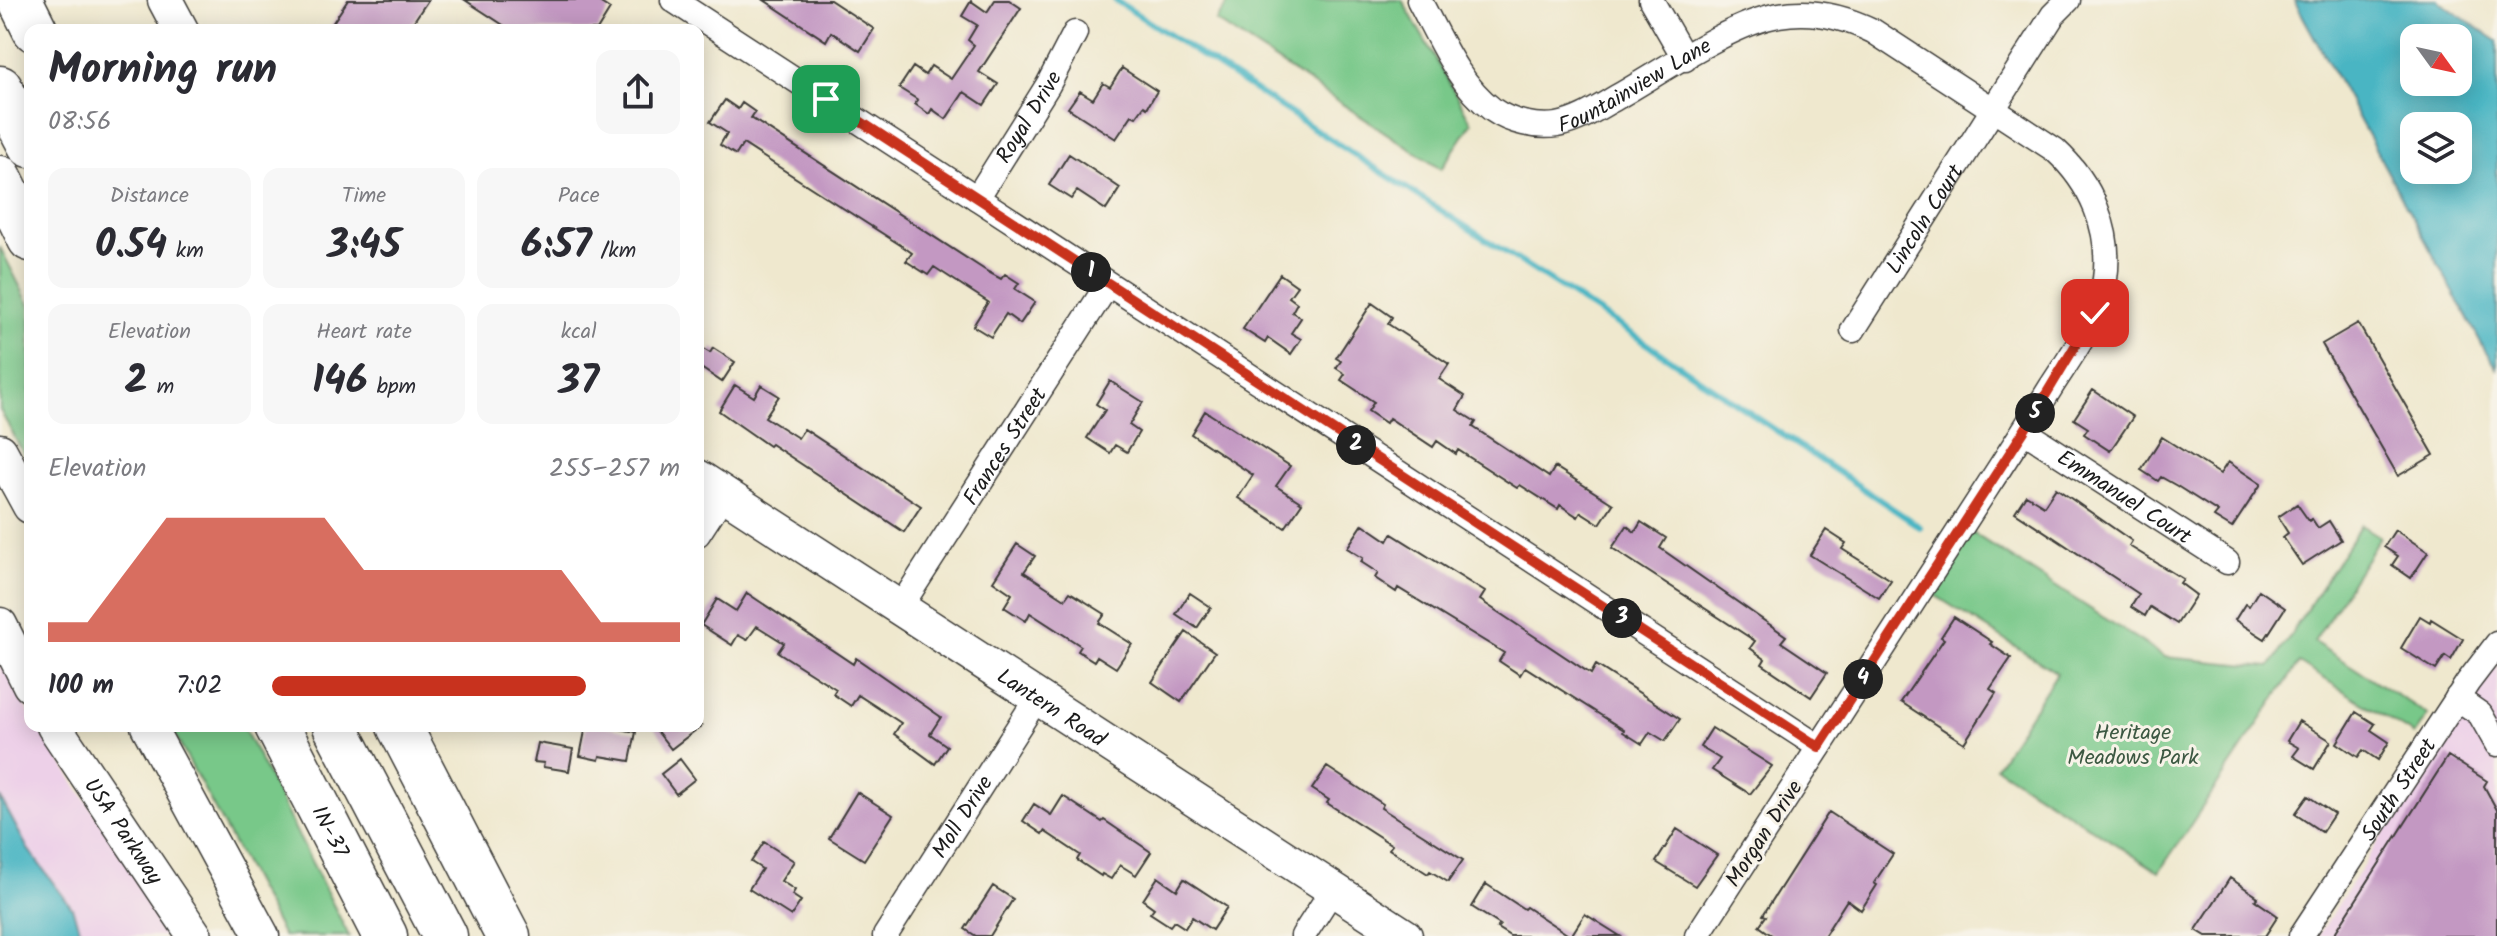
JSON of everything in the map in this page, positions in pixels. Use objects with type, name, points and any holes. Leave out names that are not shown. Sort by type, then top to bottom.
[{"type":"highway","points":[[20,0],[32,24]]},
{"type":"highway","points":[[0,88],[24,134]]},
{"type":"highway","points":[[0,178],[24,227]]},
{"type":"highway","name":"IN-37","points":[[280,732],[385,936]]},
{"type":"highway","points":[[338,732],[445,936]]},
{"type":"highway","points":[[402,732],[511,936]]},
{"type":"street","points":[[165,0],[178,24]]},
{"type":"street","points":[[673,0],[1819,747]]},
{"type":"street","name":"Fountainview Lane","points":[[1419,0],[1473,91],[1492,109],[1517,121],[1555,125],[1571,121],[1733,31],[1778,15],[1844,9],[2055,150],[2070,163],[2087,189]]},
{"type":"street","points":[[1651,0],[1685,59]]},
{"type":"street","name":"Lincoln Court","points":[[1853,330],[2053,15],[2068,0]]},
{"type":"street","name":"Royal Drive","points":[[977,198],[1048,85],[1075,33]]},
{"type":"street","name":"Morgan Drive","points":[[1697,936],[2024,431],[2095,313],[2105,279],[2106,241],[2087,189]]},
{"type":"street","name":"Frances Street","points":[[899,609],[1108,284]]},
{"type":"street","name":"Emmanuel Court","points":[[2024,431],[2227,562]]},
{"type":"street","points":[[0,451],[24,495]]},
{"type":"street","points":[[704,512],[711,486]]},
{"type":"street","name":"Lantern Road","points":[[711,486],[1405,936]]},
{"type":"street","points":[[0,625],[24,673]]},
{"type":"street","name":"South Street","points":[[2301,936],[2457,698],[2497,644]]},
{"type":"street","name":"Moll Drive","points":[[885,936],[1037,698]]},
{"type":"street","points":[[2457,698],[2480,714],[2497,744]]},
{"type":"street","name":"USA Parkway","points":[[58,732],[195,936]]},
{"type":"street","points":[[151,732],[262,936]]},
{"type":"street","points":[[1303,936],[1333,889]]},
{"type":"shaded area","points":[[0,653],[24,703],[24,732],[41,732],[176,936],[0,936]]},
{"type":"shaded area","points":[[2497,662],[2497,936],[2318,936],[2476,688]]},
{"type":"green space","points":[[1230,0],[1402,0],[1472,123],[1441,169],[1216,21]]},
{"type":"green space","points":[[0,247],[24,294],[24,455],[0,410]]},
{"type":"green space","name":"Heritage Meadows Park","points":[[2361,525],[2380,537],[2314,642],[2428,715],[2414,735],[2299,663],[2159,872],[1996,767],[2057,673],[1933,594],[1971,532],[2165,657],[2270,667]]},
{"type":"green space","points":[[173,732],[246,732],[349,936],[283,936]]},
{"type":"water","points":[[2294,0],[2437,0],[2497,41],[2497,368]]},
{"type":"water","points":[[0,797],[28,849],[72,908],[82,936],[0,936]]},
{"type":"building","points":[[348,0],[428,0],[412,24],[332,24]]},
{"type":"building","points":[[465,0],[596,0],[610,9],[601,24],[502,24]]},
{"type":"building","points":[[764,0],[830,0],[874,29],[860,51],[831,32],[826,41]]},
{"type":"building","points":[[995,0],[1009,0],[1021,8],[979,72],[998,84],[984,105],[964,92],[946,119],[932,109],[929,114],[915,104],[918,100],[899,88],[913,67],[925,75],[931,66],[951,79],[974,45],[968,40],[977,25],[962,16],[971,1],[987,12]]},
{"type":"building","points":[[1122,68],[1157,91],[1147,108],[1144,106],[1136,117],[1132,115],[1116,139],[1068,108],[1080,91],[1093,99],[1103,83],[1110,87]]},
{"type":"building","points":[[725,100],[738,109],[742,103],[755,112],[751,118],[988,272],[1001,279],[1005,274],[1019,283],[1015,289],[1035,302],[1020,324],[1006,314],[991,337],[973,326],[988,302],[934,267],[928,275],[906,261],[912,253],[743,144],[736,155],[720,145],[727,133],[710,122]]},
{"type":"building","points":[[1069,154],[1120,188],[1106,210],[1077,191],[1071,199],[1049,185]]},
{"type":"building","points":[[1280,274],[1297,286],[1289,297],[1297,303],[1292,312],[1301,318],[1291,333],[1301,339],[1291,354],[1268,338],[1265,343],[1243,329]]},
{"type":"building","points":[[1372,303],[1392,317],[1388,324],[1449,364],[1439,379],[1465,396],[1457,410],[1476,422],[1473,427],[1549,477],[1555,467],[1613,504],[1600,524],[1581,512],[1578,517],[1560,505],[1558,509],[1520,485],[1517,488],[1458,450],[1456,454],[1437,441],[1433,447],[1389,418],[1386,423],[1368,411],[1374,402],[1341,380],[1345,374],[1336,368],[1341,361],[1336,358]]},
{"type":"building","points":[[2358,323],[2434,455],[2398,476],[2322,344]]},
{"type":"building","points":[[713,348],[735,362],[722,382],[704,370],[704,350],[710,353]]},
{"type":"building","points":[[1110,381],[1143,402],[1129,425],[1139,432],[1127,452],[1115,445],[1110,453],[1087,438],[1105,410],[1096,404]]},
{"type":"building","points":[[735,385],[754,397],[761,385],[779,396],[765,417],[798,438],[804,429],[921,506],[904,532],[719,411]]},
{"type":"building","points":[[2093,390],[2133,417],[2110,451],[2084,434],[2088,428],[2074,419]]},
{"type":"building","points":[[1205,411],[1290,466],[1276,486],[1302,503],[1285,528],[1238,498],[1253,475],[1191,434]]},
{"type":"building","points":[[2162,437],[2220,474],[2228,462],[2261,484],[2232,528],[2214,517],[2218,512],[2161,477],[2158,481],[2141,470]]},
{"type":"building","points":[[2056,488],[2132,541],[2129,546],[2183,579],[2180,583],[2196,595],[2177,624],[2150,607],[2145,616],[2131,607],[2139,594],[2015,512],[2026,495],[2044,506]]},
{"type":"building","points":[[2297,504],[2318,528],[2329,521],[2341,540],[2302,565],[2283,537],[2288,533],[2278,517]]},
{"type":"building","points":[[1641,522],[1666,538],[1660,548],[1786,636],[1781,642],[1827,673],[1811,697],[1762,664],[1765,659],[1750,648],[1755,641],[1612,548],[1627,526],[1635,532]]},
{"type":"building","points":[[1363,524],[1388,541],[1392,534],[1485,592],[1480,600],[1591,674],[1596,665],[1680,719],[1665,741],[1650,732],[1642,744],[1525,667],[1520,675],[1499,661],[1504,653],[1398,588],[1396,592],[1375,578],[1378,573],[1347,548]]},
{"type":"building","points":[[1826,530],[1846,543],[1842,549],[1891,580],[1879,598],[1810,555]]},
{"type":"building","points":[[2395,530],[2428,552],[2411,578],[2392,565],[2398,556],[2384,547]]},
{"type":"building","points":[[1017,544],[1035,556],[1024,572],[1065,599],[1070,592],[1105,614],[1099,623],[1132,644],[1116,668],[1097,656],[1094,661],[1078,651],[1081,646],[1030,613],[1026,621],[1004,607],[1012,594],[993,581]]},
{"type":"building","points":[[2259,590],[2285,608],[2265,639],[2235,620]]},
{"type":"building","points":[[747,593],[853,664],[856,658],[941,717],[930,734],[947,746],[935,764],[894,734],[901,723],[858,695],[851,706],[833,694],[836,689],[778,652],[784,643],[757,626],[747,640],[738,635],[732,645],[704,627],[704,620],[717,599],[736,611]]},
{"type":"building","points":[[1190,593],[1211,607],[1197,628],[1176,614]]},
{"type":"building","points":[[2420,616],[2430,622],[2431,619],[2463,639],[2451,660],[2445,656],[2436,670],[2401,648]]},
{"type":"building","points":[[1954,617],[2011,658],[1990,689],[1996,693],[1964,743],[1901,702],[1944,639],[1941,637]]},
{"type":"building","points":[[1186,632],[1215,652],[1181,702],[1152,682]]},
{"type":"building","points":[[2356,712],[2375,724],[2371,730],[2389,742],[2378,760],[2363,750],[2358,757],[2337,743]]},
{"type":"building","points":[[2299,721],[2331,741],[2314,769],[2293,756],[2299,748],[2287,741]]},
{"type":"building","points":[[1712,728],[1772,766],[1750,794],[1712,770],[1720,759],[1700,747]]},
{"type":"building","points":[[585,732],[636,732],[630,761],[580,756]]},
{"type":"building","points":[[658,732],[693,732],[671,749]]},
{"type":"building","points":[[538,743],[573,749],[569,771],[543,767],[544,763],[534,762]]},
{"type":"building","points":[[2448,756],[2487,781],[2484,786],[2497,810],[2497,936],[2333,936]]},
{"type":"building","points":[[680,759],[695,779],[676,794],[661,774]]},
{"type":"building","points":[[1327,767],[1383,804],[1381,808],[1463,860],[1448,882],[1430,871],[1428,874],[1389,849],[1392,845],[1327,803],[1329,800],[1312,789]]},
{"type":"building","points":[[857,792],[893,815],[864,860],[829,838]]},
{"type":"building","points":[[1063,796],[1151,852],[1136,875],[1120,865],[1111,879],[1101,876],[1077,860],[1080,855],[1023,821],[1034,804],[1051,815]]},
{"type":"building","points":[[2308,796],[2334,814],[2322,832],[2295,814]]},
{"type":"building","points":[[1829,812],[1893,854],[1861,910],[1847,900],[1824,936],[1773,936],[1759,926],[1766,916],[1763,915]]},
{"type":"building","points":[[1677,829],[1717,855],[1695,886],[1656,862]]},
{"type":"building","points":[[764,842],[794,861],[781,881],[795,890],[792,895],[801,901],[791,916],[749,889],[762,869],[751,862]]},
{"type":"building","points":[[1158,877],[1177,890],[1184,879],[1227,907],[1212,930],[1192,917],[1185,928],[1174,921],[1170,926],[1150,913],[1154,908],[1143,900]]},
{"type":"building","points":[[2230,878],[2258,897],[2255,900],[2278,916],[2265,936],[2206,936],[2196,930]]},
{"type":"building","points":[[1486,884],[1570,936],[1510,936],[1497,928],[1500,925],[1472,907]]},
{"type":"building","points":[[993,886],[1013,899],[990,936],[976,936],[965,929]]},
{"type":"building","points":[[1585,914],[1620,936],[1571,936]]},
{"type":"waterway","points":[[1115,0],[1637,337],[1920,527]]},
{"type":"route","points":[[826,99],[1819,747],[2024,431],[2095,313]]}]
